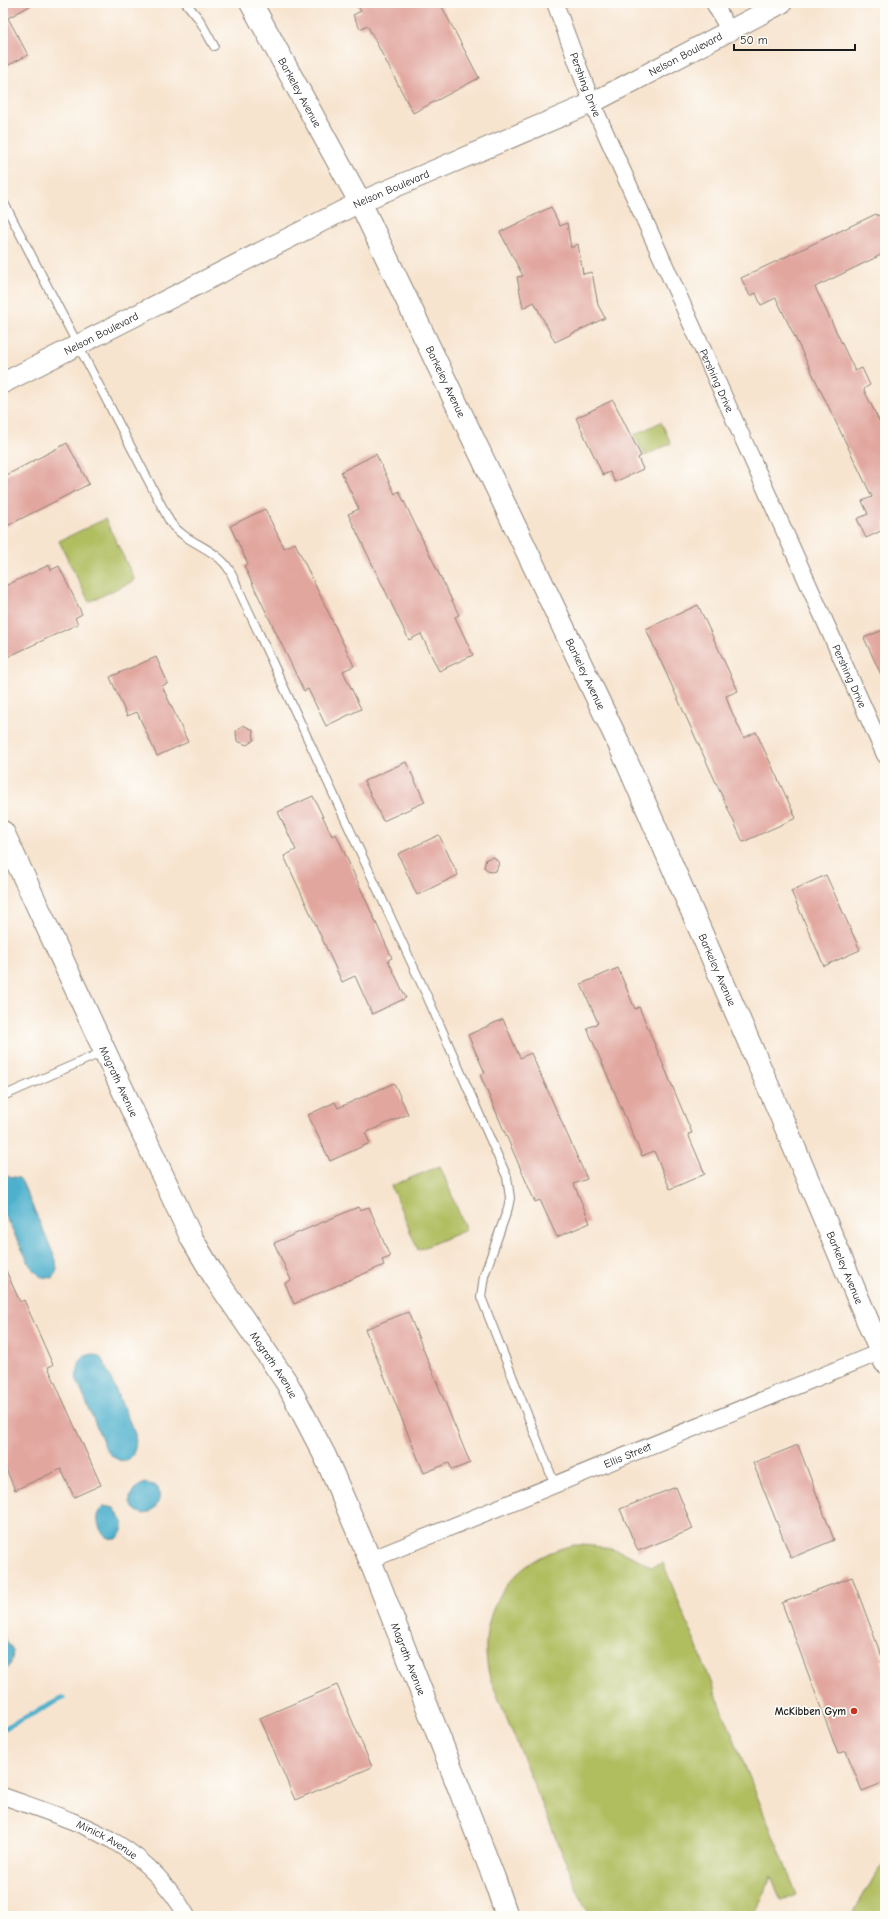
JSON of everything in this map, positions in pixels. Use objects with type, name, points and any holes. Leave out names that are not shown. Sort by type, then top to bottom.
[{"type":"main road","name":"Barkeley Avenue","points":[[251,3],[360,202],[620,746],[884,1354]]},
{"type":"main road","name":"Magrath Avenue","points":[[3,832],[192,1240],[214,1276],[288,1383],[325,1456],[370,1560],[494,1878],[507,1916]]},
{"type":"street","name":"Pershing Drive","points":[[555,3],[592,102],[885,755]]},
{"type":"street","points":[[714,3],[730,32]]},
{"type":"street","name":"Nelson Boulevard","points":[[3,383],[360,202],[592,102],[730,32],[782,3]]},
{"type":"street","name":"Ellis Street","points":[[370,1560],[884,1354]]},
{"type":"street","name":"Minick Avenue","points":[[3,1796],[73,1821],[105,1835],[143,1862],[167,1886],[188,1916]]},
{"type":"lane","points":[[186,3],[199,19],[214,46]]},
{"type":"lane","points":[[3,201],[170,522],[182,534],[225,562],[230,571],[423,989],[507,1177],[510,1198],[508,1208],[484,1276],[481,1297],[483,1306],[555,1485]]},
{"type":"lane","points":[[3,1096],[105,1050]]},
{"type":"green space","points":[[661,422],[671,443],[645,456],[634,435]]},
{"type":"green space","points":[[105,519],[135,580],[89,602],[59,541]]},
{"type":"green space","points":[[440,1166],[466,1230],[418,1250],[391,1186]]},
{"type":"green space","points":[[574,1545],[595,1546],[614,1550],[642,1561],[651,1567],[663,1563],[797,1895],[781,1901],[771,1876],[764,1895],[752,1916],[592,1916],[584,1906],[490,1678],[486,1654],[487,1632],[492,1611],[502,1593],[515,1576],[531,1563],[551,1552]]},
{"type":"green space","points":[[885,1864],[885,1916],[851,1916],[876,1874]]},
{"type":"water","points":[[8,1176],[19,1178],[22,1182],[56,1260],[57,1270],[53,1278],[41,1277],[31,1267],[3,1212],[3,1177]]},
{"type":"water","points":[[92,1354],[101,1358],[104,1363],[135,1434],[135,1449],[127,1461],[121,1461],[115,1458],[106,1449],[76,1378],[80,1361],[85,1356]]},
{"type":"water","points":[[146,1483],[157,1486],[159,1491],[159,1499],[158,1503],[152,1510],[144,1514],[132,1507],[130,1498],[135,1489]]},
{"type":"water","points":[[104,1506],[114,1508],[123,1522],[123,1531],[117,1539],[111,1539],[106,1536],[99,1527],[98,1516],[100,1510]]},
{"type":"water","points":[[3,1636],[13,1650],[10,1665],[3,1672]]},
{"type":"building","points":[[3,3],[35,3],[8,18],[28,55],[3,68]]},
{"type":"building","points":[[356,3],[440,3],[479,78],[413,113],[367,25],[360,29],[353,15],[361,11]]},
{"type":"building","points":[[551,207],[560,226],[567,223],[571,248],[578,244],[583,274],[592,272],[598,305],[605,318],[555,342],[534,302],[523,308],[517,277],[523,276],[500,232]]},
{"type":"building","points":[[885,212],[885,253],[815,287],[855,371],[862,368],[870,385],[864,390],[885,433],[885,529],[866,538],[857,519],[868,514],[862,501],[872,497],[776,298],[761,305],[756,293],[750,296],[741,278],[876,214],[877,216]]},
{"type":"building","points":[[613,400],[641,456],[638,458],[643,469],[615,482],[610,472],[603,475],[576,418]]},
{"type":"building","points":[[67,443],[89,484],[3,528],[3,477]]},
{"type":"building","points":[[376,454],[395,494],[399,491],[459,615],[455,617],[473,655],[439,671],[421,634],[409,640],[348,514],[359,509],[341,472]]},
{"type":"building","points":[[265,509],[284,548],[295,543],[354,666],[343,671],[361,709],[326,726],[308,689],[304,691],[244,566],[248,564],[230,526]]},
{"type":"building","points":[[49,565],[51,570],[59,566],[82,614],[75,618],[78,624],[3,659],[3,587]]},
{"type":"building","points":[[698,605],[738,691],[726,696],[730,708],[744,738],[756,732],[796,818],[743,842],[646,629]]},
{"type":"building","points":[[885,629],[885,683],[864,638]]},
{"type":"building","points":[[156,657],[168,683],[162,686],[188,742],[157,756],[137,712],[127,716],[110,677]]},
{"type":"building","points":[[243,725],[253,730],[254,740],[247,745],[237,741],[236,731]]},
{"type":"building","points":[[406,762],[425,802],[383,821],[364,781]]},
{"type":"building","points":[[313,796],[332,836],[336,834],[392,958],[388,960],[406,998],[372,1014],[355,976],[342,982],[284,856],[296,850],[278,812]]},
{"type":"building","points":[[439,835],[458,875],[417,895],[398,854]]},
{"type":"building","points":[[494,857],[499,863],[496,871],[490,872],[484,867],[486,859]]},
{"type":"building","points":[[826,875],[860,950],[824,966],[791,891]]},
{"type":"building","points":[[618,968],[635,1009],[639,1007],[692,1133],[688,1134],[705,1174],[670,1189],[654,1151],[642,1156],[587,1028],[598,1023],[581,984]]},
{"type":"building","points":[[503,1019],[520,1058],[531,1053],[587,1179],[574,1184],[590,1223],[557,1237],[540,1200],[535,1202],[480,1075],[485,1073],[468,1035]]},
{"type":"building","points":[[394,1083],[408,1114],[365,1133],[370,1143],[330,1161],[308,1115],[335,1102],[338,1108]]},
{"type":"building","points":[[358,1207],[360,1210],[369,1207],[390,1257],[382,1260],[384,1265],[294,1304],[285,1283],[291,1280],[274,1243]]},
{"type":"building","points":[[3,1264],[20,1302],[24,1300],[53,1365],[48,1367],[101,1485],[74,1497],[61,1469],[15,1490],[3,1462]]},
{"type":"building","points":[[408,1312],[470,1463],[452,1470],[449,1463],[424,1473],[365,1329]]},
{"type":"building","points":[[798,1445],[834,1540],[791,1558],[753,1463]]},
{"type":"building","points":[[676,1487],[693,1529],[638,1551],[620,1509]]},
{"type":"building","name":"McKibben Gym","points":[[852,1577],[883,1660],[881,1661],[885,1672],[885,1782],[862,1791],[846,1751],[838,1754],[782,1603]]},
{"type":"building","points":[[337,1685],[372,1767],[295,1800],[260,1718]]},
{"type":"waterway","points":[[3,1729],[63,1698]]},
{"type":"place","name":"McKibben Gym","points":[[854,1711]]}]
